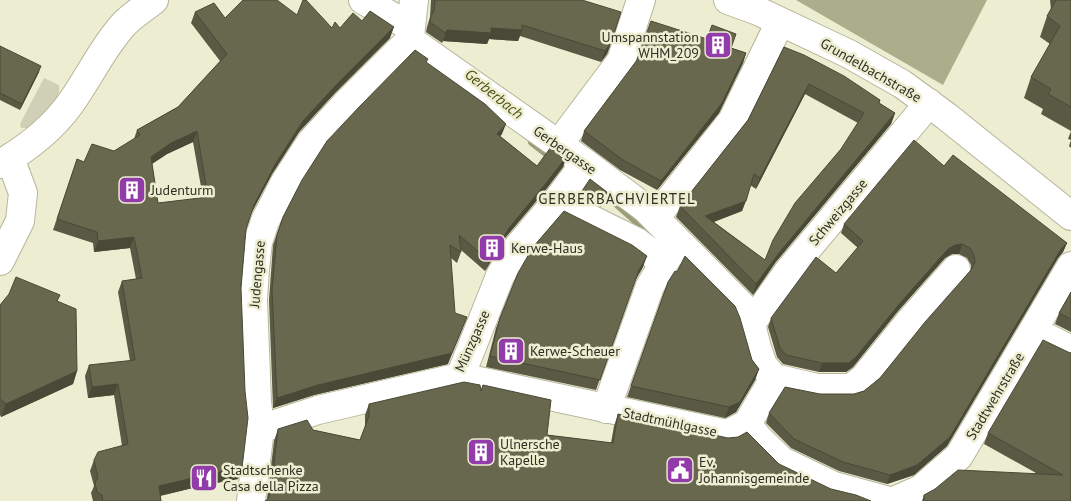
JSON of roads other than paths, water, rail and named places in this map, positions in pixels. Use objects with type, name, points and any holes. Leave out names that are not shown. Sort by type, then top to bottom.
[{"type":"street","points":[[0,261],[20,221],[23,193],[5,161],[30,145],[70,105],[111,40],[125,23],[154,0]]},
{"type":"street","name":"Gerbergasse","points":[[364,0],[558,145],[646,208],[655,218],[671,253],[744,308],[764,365],[774,378]]},
{"type":"street","points":[[410,34],[414,0]]},
{"type":"street","points":[[558,145],[622,61],[641,0]]},
{"type":"street","name":"Grundelbachstraße","points":[[728,0],[849,54],[902,84],[929,103],[1071,216]]},
{"type":"street","points":[[655,218],[732,121],[780,22]]},
{"type":"street","name":"Judengasse","points":[[252,501],[260,429],[253,300],[258,242],[265,221],[285,182],[311,142],[410,34]]},
{"type":"street","name":"Schweizgasse","points":[[751,324],[787,273],[929,103]]},
{"type":"street","name":"Münzgasse","points":[[260,429],[318,410],[460,376],[500,276],[518,248],[585,163]]},
{"type":"street","points":[[556,202],[637,242],[671,253],[650,286],[606,409]]},
{"type":"street","name":"Stadtwehrstraße","points":[[894,501],[921,489],[959,456],[1034,332],[1071,266]]},
{"type":"street","points":[[889,501],[834,486],[782,461],[758,438],[747,424],[774,378],[817,388],[851,388],[864,378],[910,321],[956,269]]},
{"type":"street","points":[[1034,332],[1071,350]]},
{"type":"street","name":"Stadtmühlgasse","points":[[460,376],[727,434],[747,424]]},
{"type":"waterway","name":"Gerberbach","points":[[532,142],[554,159]]},
{"type":"waterway","name":"Gerberbach","points":[[609,197],[660,242]]},
{"type":"place","name":"Umspannstation WHM_209","points":[[718,45]]},
{"type":"place","name":"Judenturm","points":[[132,190]]},
{"type":"place","name":"Kerwe-Haus","points":[[492,248]]},
{"type":"place","name":"Kerwe-Scheuer","points":[[511,351]]},
{"type":"place","name":"Ulnersche Kapelle","points":[[481,452]]},
{"type":"place","name":"Ev. Johannisgemeinde","points":[[680,470]]},
{"type":"place","name":"Stadtschenke Casa della Pizza","points":[[204,478]]},
{"type":"district","name":"GERBERBACHVIERTEL","points":[[617,199]]}]
